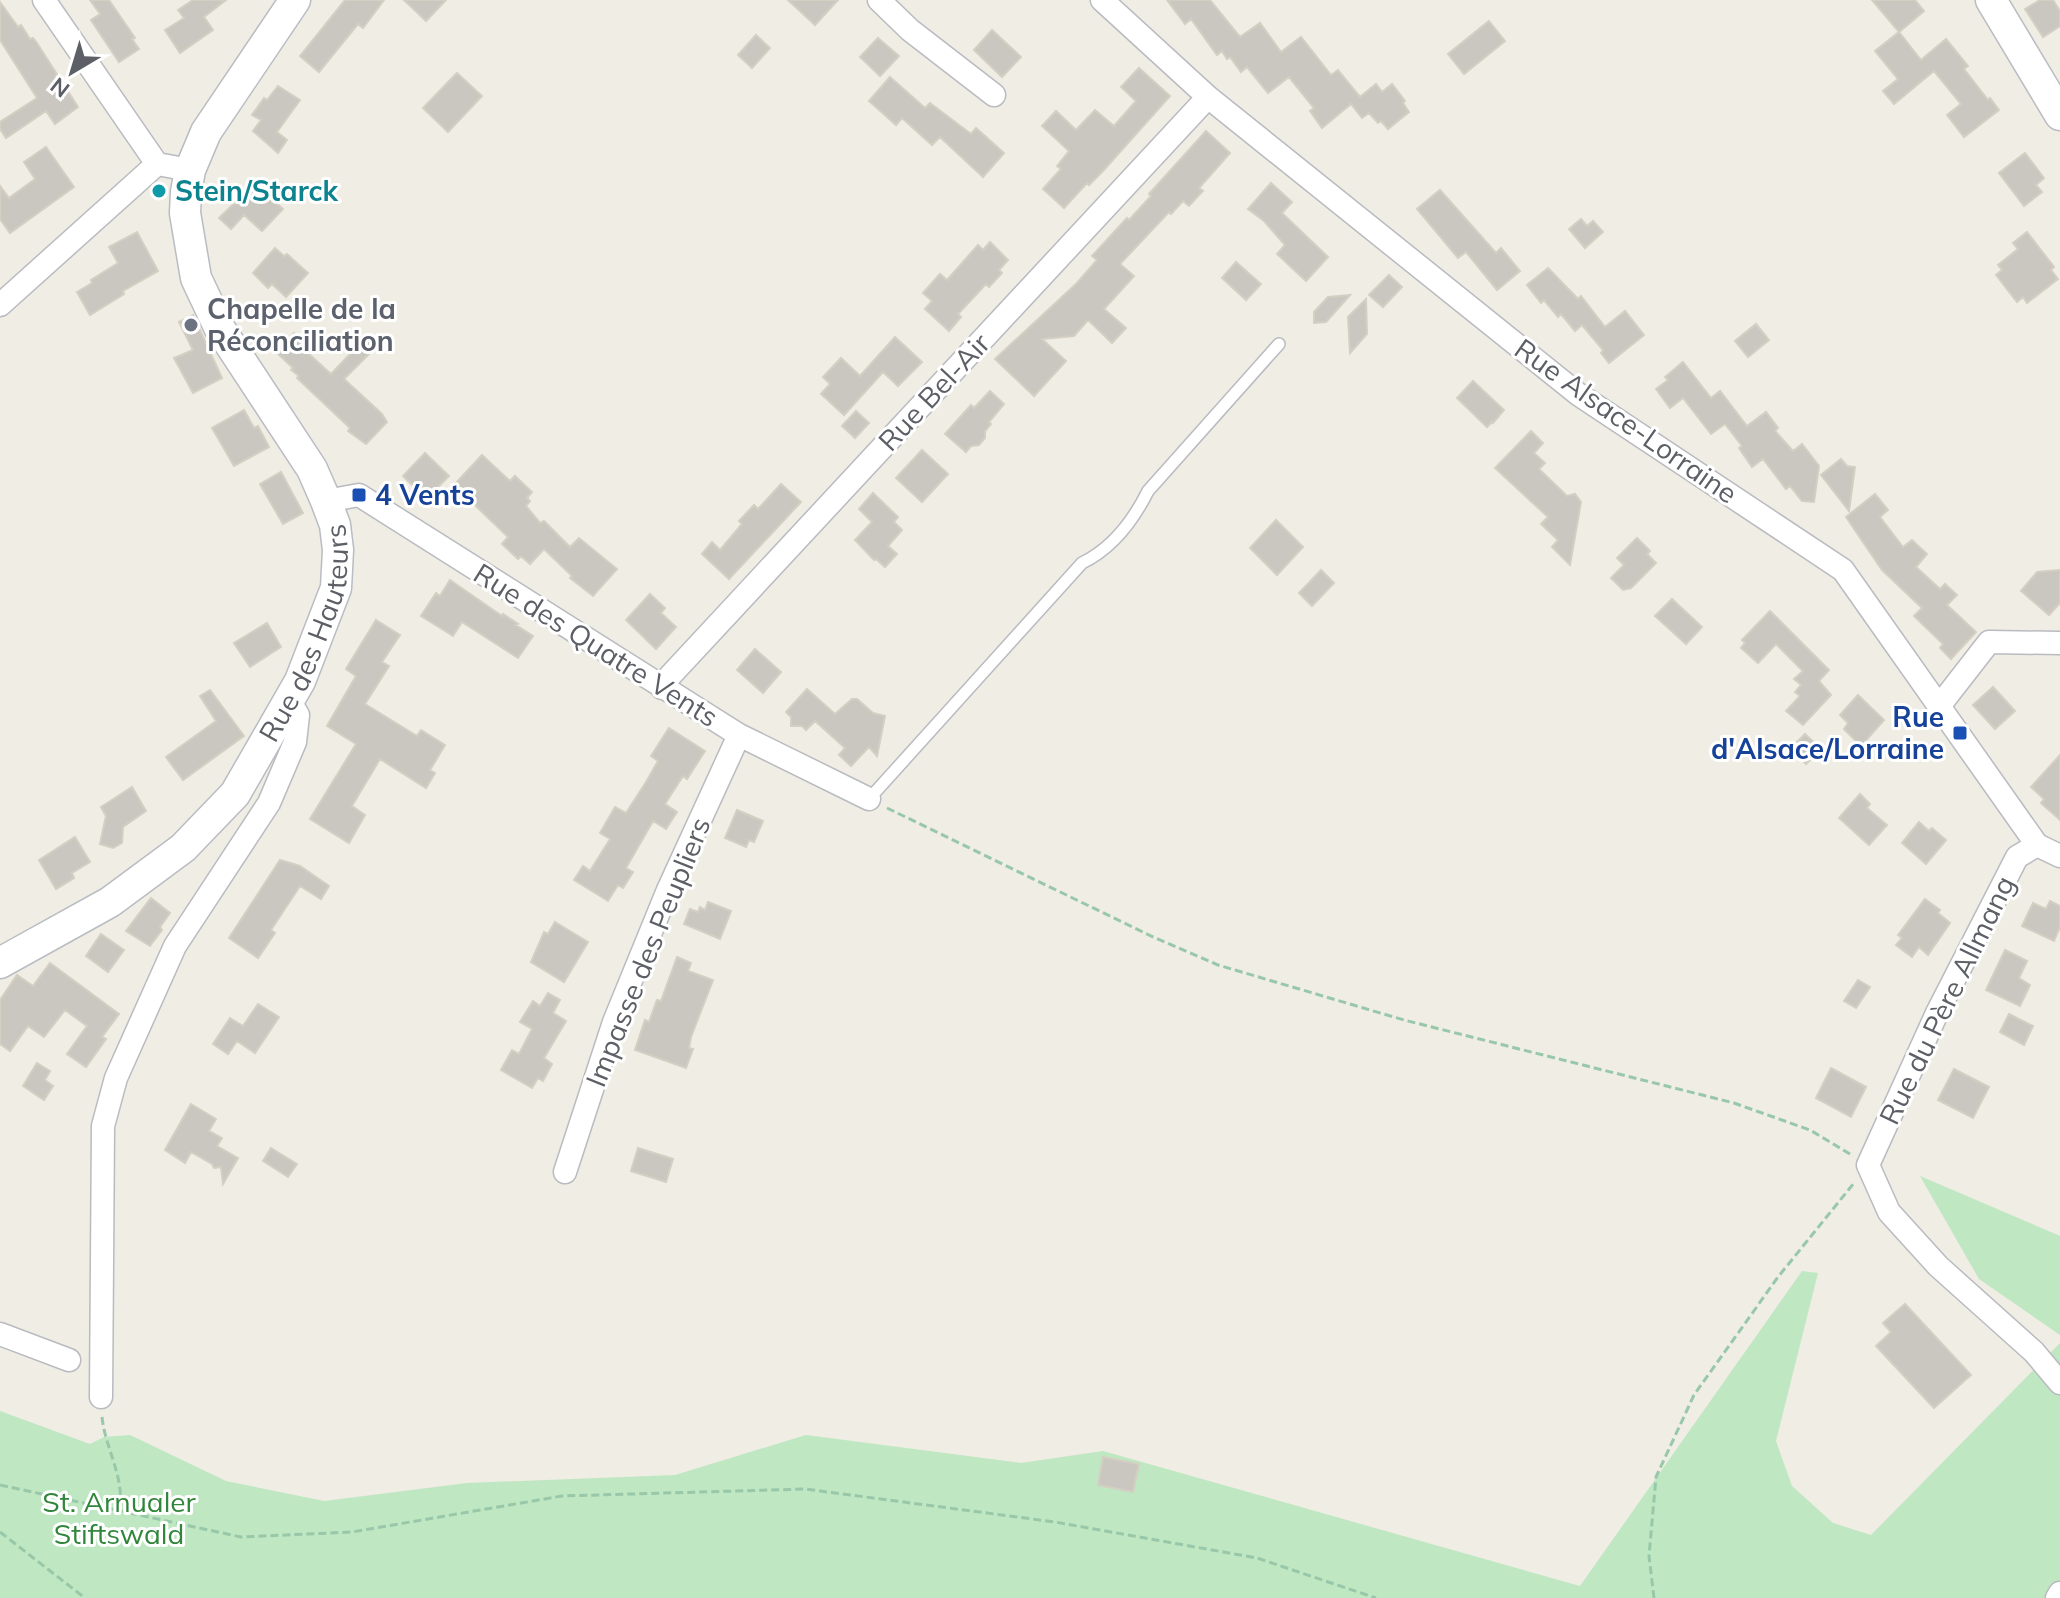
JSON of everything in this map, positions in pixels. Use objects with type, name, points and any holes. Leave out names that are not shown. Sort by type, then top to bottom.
[{"type":"street","points":[[44,0],[157,164],[190,170]]},
{"type":"street","name":"Rue des Hauteurs","points":[[0,963],[110,902],[183,848],[235,794],[300,681],[336,588],[338,550],[335,525],[326,501],[312,469],[220,329],[196,278],[185,213],[190,170],[206,132],[295,0]]},
{"type":"street","points":[[879,0],[910,30],[994,95]]},
{"type":"street","name":"Rue Alsace-Lorraine","points":[[1102,0],[1208,97],[1578,394],[1843,570],[2037,845],[2060,856]]},
{"type":"street","points":[[1991,0],[2060,115]]},
{"type":"street","name":"Rue Bel-Air","points":[[662,688],[1208,97]]},
{"type":"street","points":[[0,305],[157,164]]},
{"type":"street","name":"Rue des Quatre Vents","points":[[326,501],[359,495],[739,735],[869,799]]},
{"type":"street","points":[[1940,705],[1989,642],[2060,643]]},
{"type":"street","points":[[101,1397],[103,1126],[116,1078],[175,946],[269,803],[295,742],[298,715],[289,700]]},
{"type":"street","name":"Impasse des Peupliers","points":[[565,1172],[614,1022],[668,890],[739,735]]},
{"type":"street","name":"Rue du Père Allmang","points":[[1868,1165],[1937,1013],[2017,857],[2037,845]]},
{"type":"street","points":[[1868,1165],[1889,1212],[1938,1266],[2034,1352],[2060,1383]]},
{"type":"street","points":[[0,1334],[69,1360]]},
{"type":"lane","points":[[869,799],[1082,563],[1100,554],[1135,516],[1148,491],[1279,344]]},
{"type":"path","points":[[869,799],[1151,936],[1218,965],[1404,1020],[1734,1103],[1810,1130],[1868,1165],[1778,1277],[1694,1395],[1656,1477],[1649,1556],[1654,1598]]},
{"type":"path","points":[[101,1397],[104,1437],[123,1494],[119,1510]]},
{"type":"path","points":[[0,1485],[241,1537],[352,1532],[562,1496],[805,1489],[1055,1522],[1257,1558],[1376,1598]]},
{"type":"path","points":[[0,1532],[85,1598]]},
{"type":"green space","points":[[1920,1176],[2060,1236],[2060,1335],[1979,1279]]},
{"type":"green space","name":"St. Arnualer Stiftswald","points":[[1802,1271],[1818,1273],[1776,1441],[1792,1486],[1833,1523],[1871,1535],[2060,1343],[2060,1598],[0,1598],[0,1411],[90,1444],[104,1437],[130,1435],[226,1481],[324,1501],[467,1483],[675,1475],[806,1435],[1021,1463],[1103,1451],[1580,1586]]},
{"type":"building","points":[[90,0],[109,0],[139,49],[119,62],[91,20],[100,14]]},
{"type":"building","points":[[193,0],[226,0],[204,17],[213,30],[180,53],[165,30],[184,18],[178,10]]},
{"type":"building","points":[[345,0],[384,0],[363,28],[358,24],[319,72],[300,56]]},
{"type":"building","points":[[404,0],[446,0],[426,21]]},
{"type":"building","points":[[788,0],[838,0],[815,25]]},
{"type":"building","points":[[1167,0],[1210,0],[1240,37],[1260,23],[1281,52],[1301,37],[1331,75],[1338,70],[1360,97],[1376,84],[1382,92],[1392,84],[1409,112],[1388,129],[1369,113],[1362,118],[1351,104],[1322,128],[1310,111],[1314,108],[1289,77],[1268,93],[1247,67],[1241,72],[1222,51],[1217,55],[1191,19],[1185,24]]},
{"type":"building","points":[[1872,0],[1915,0],[1924,11],[1899,32]]},
{"type":"building","points":[[2040,0],[2053,0],[2060,11],[2060,26],[2043,37],[2025,9]]},
{"type":"building","points":[[0,2],[18,27],[21,25],[30,39],[37,43],[78,107],[55,124],[46,111],[6,138],[0,129],[0,122],[37,98],[0,40]]},
{"type":"building","points":[[1489,21],[1505,41],[1464,74],[1448,54]]},
{"type":"building","points":[[992,30],[1021,57],[1002,77],[974,50]]},
{"type":"building","points":[[1899,32],[1921,60],[1946,39],[1968,66],[1964,69],[1999,110],[1964,137],[1947,115],[1961,104],[1934,71],[1894,104],[1883,91],[1898,79],[1875,51]]},
{"type":"building","points":[[756,35],[770,48],[752,68],[738,55]]},
{"type":"building","points":[[878,38],[899,56],[880,76],[860,57]]},
{"type":"building","points":[[1139,68],[1170,96],[1103,171],[1064,208],[1043,189],[1061,169],[1057,166],[1069,151],[1042,126],[1056,111],[1076,130],[1095,110],[1114,126],[1136,101],[1121,87]]},
{"type":"building","points":[[457,73],[482,96],[448,132],[423,108]]},
{"type":"building","points":[[890,77],[925,108],[930,103],[971,134],[976,128],[1004,153],[983,177],[940,137],[932,145],[902,118],[896,125],[869,101]]},
{"type":"building","points":[[278,86],[300,100],[277,132],[287,140],[278,153],[253,131],[261,120],[252,115],[264,98],[267,100]]},
{"type":"building","points":[[1206,131],[1230,153],[1199,188],[1203,191],[1189,206],[1183,201],[1171,214],[1169,212],[1120,264],[1134,276],[1104,309],[1126,328],[1112,343],[1088,320],[1074,336],[1042,339],[1066,361],[1034,396],[995,359],[1077,283],[1097,260],[1092,256],[1151,196],[1149,194]]},
{"type":"building","points":[[46,147],[74,187],[10,233],[0,219],[0,186],[9,198],[35,179],[24,162]]},
{"type":"building","points":[[2025,153],[2044,178],[2036,185],[2042,192],[2024,206],[1999,173]]},
{"type":"building","points":[[255,183],[283,209],[262,231],[244,215],[231,229],[219,218]]},
{"type":"building","points":[[1271,183],[1292,202],[1282,213],[1328,257],[1306,281],[1277,254],[1285,245],[1264,221],[1248,209]]},
{"type":"building","points":[[1440,190],[1496,253],[1501,248],[1520,271],[1497,290],[1466,252],[1458,258],[1417,209]]},
{"type":"building","points":[[1581,219],[1587,226],[1593,221],[1603,232],[1585,248],[1569,229]]},
{"type":"building","points":[[137,232],[158,271],[90,315],[77,292],[118,263],[109,247]]},
{"type":"building","points":[[2027,232],[2054,267],[2051,270],[2058,279],[2027,303],[2023,297],[2017,302],[1996,275],[2002,270],[1998,265],[2018,249],[2013,243]]},
{"type":"building","points":[[990,242],[1008,260],[999,270],[1002,273],[989,287],[986,284],[958,314],[961,317],[949,331],[925,309],[932,301],[923,293],[940,274],[947,280],[978,245],[983,250]]},
{"type":"building","points":[[275,248],[284,256],[287,254],[308,273],[286,297],[272,284],[268,288],[253,273]]},
{"type":"building","points":[[1236,262],[1261,284],[1246,300],[1222,278]]},
{"type":"building","points":[[1548,268],[1578,299],[1581,296],[1605,327],[1625,311],[1644,335],[1609,363],[1601,353],[1603,350],[1582,325],[1575,331],[1544,300],[1541,303],[1527,285]]},
{"type":"building","points":[[1389,275],[1402,287],[1383,307],[1369,295]]},
{"type":"building","points":[[1350,295],[1326,322],[1314,323],[1314,312],[1328,297]]},
{"type":"building","points":[[1366,299],[1367,334],[1350,353],[1348,317]]},
{"type":"building","points":[[193,315],[222,378],[193,393],[174,358],[193,350],[179,322]]},
{"type":"building","points":[[1756,324],[1769,340],[1748,357],[1735,341]]},
{"type":"building","points":[[294,333],[312,350],[309,354],[331,374],[367,336],[377,346],[344,379],[387,422],[366,444],[348,431],[350,428],[297,378],[299,376],[291,370],[293,368],[276,352]]},
{"type":"building","points":[[895,337],[922,362],[898,386],[883,372],[844,415],[821,394],[830,384],[823,377],[841,358],[860,376]]},
{"type":"building","points":[[1683,362],[1711,398],[1720,391],[1747,426],[1766,412],[1778,428],[1775,431],[1793,451],[1802,444],[1819,466],[1814,502],[1802,501],[1790,486],[1786,489],[1763,459],[1752,467],[1739,448],[1742,446],[1725,424],[1711,434],[1683,398],[1670,408],[1656,389]]},
{"type":"building","points":[[1473,381],[1504,410],[1487,427],[1457,398]]},
{"type":"building","points":[[990,391],[1004,404],[989,422],[991,424],[985,431],[985,438],[966,452],[945,434],[971,405],[974,408]]},
{"type":"building","points":[[244,410],[254,428],[258,426],[269,447],[234,466],[212,428]]},
{"type":"building","points":[[856,411],[869,423],[855,438],[842,426]]},
{"type":"building","points":[[1531,431],[1543,443],[1534,453],[1545,463],[1539,469],[1567,496],[1575,494],[1581,502],[1570,565],[1552,547],[1558,540],[1541,524],[1548,517],[1495,468]]},
{"type":"building","points":[[922,450],[948,474],[922,502],[896,478]]},
{"type":"building","points":[[425,453],[449,476],[426,499],[403,476]]},
{"type":"building","points":[[482,455],[510,481],[515,476],[532,492],[526,506],[540,523],[544,521],[570,547],[579,538],[617,569],[593,596],[570,578],[572,576],[544,549],[530,564],[521,556],[518,559],[502,544],[508,537],[454,485]]},
{"type":"building","points":[[1841,459],[1847,466],[1855,467],[1849,511],[1821,475]]},
{"type":"building","points":[[281,472],[303,513],[283,524],[260,484]]},
{"type":"building","points":[[781,484],[801,502],[729,579],[702,554],[712,542],[720,550],[742,524],[739,521],[754,505],[758,509]]},
{"type":"building","points":[[873,493],[898,517],[894,522],[902,530],[888,546],[897,554],[885,567],[855,540],[872,522],[859,509]]},
{"type":"building","points":[[1875,494],[1888,510],[1880,517],[1903,547],[1912,540],[1927,554],[1916,567],[1940,589],[1945,584],[1957,595],[1947,605],[1976,632],[1951,659],[1940,648],[1943,644],[1914,616],[1922,608],[1882,570],[1846,517]]},
{"type":"building","points":[[1276,520],[1303,547],[1277,575],[1250,548]]},
{"type":"building","points":[[1637,538],[1650,551],[1647,554],[1656,563],[1631,588],[1623,590],[1611,578],[1624,565],[1617,558]]},
{"type":"building","points":[[1321,570],[1334,583],[1312,606],[1299,593]]},
{"type":"building","points":[[2060,570],[2060,603],[2049,615],[2021,591],[2037,572]]},
{"type":"building","points":[[450,580],[533,636],[518,658],[462,622],[453,636],[421,616],[436,593],[440,596]]},
{"type":"building","points":[[650,594],[665,608],[661,613],[676,627],[656,649],[626,620]]},
{"type":"building","points":[[1672,599],[1702,627],[1686,644],[1655,616]]},
{"type":"building","points":[[1770,611],[1829,670],[1819,681],[1831,695],[1803,725],[1786,711],[1800,696],[1795,692],[1801,685],[1794,679],[1803,671],[1776,644],[1758,663],[1741,648],[1745,643],[1742,640]]},
{"type":"building","points":[[376,620],[400,635],[382,662],[389,666],[365,704],[417,736],[421,730],[445,745],[430,770],[435,773],[426,788],[380,759],[352,806],[365,815],[349,843],[310,819],[356,744],[327,726],[356,676],[346,669]]},
{"type":"building","points":[[267,623],[281,647],[250,667],[234,643]]},
{"type":"building","points":[[755,649],[781,672],[763,693],[737,670]]},
{"type":"building","points":[[1993,687],[2015,711],[1995,729],[1973,705]]},
{"type":"building","points":[[807,689],[835,714],[852,699],[857,699],[873,713],[885,716],[877,756],[869,747],[851,766],[839,755],[845,748],[815,721],[806,730],[802,726],[791,726],[791,717],[786,712]]},
{"type":"building","points":[[210,690],[244,736],[183,780],[166,757],[216,721],[200,696]]},
{"type":"building","points":[[1858,695],[1884,720],[1861,746],[1844,729],[1848,723],[1840,715]]},
{"type":"building","points":[[669,728],[705,751],[687,779],[683,776],[665,804],[677,812],[666,829],[653,821],[626,868],[633,872],[623,888],[618,885],[608,901],[574,880],[583,866],[590,871],[610,839],[600,833],[615,807],[626,813],[646,782],[658,761],[651,756]]},
{"type":"building","points":[[1805,734],[1821,749],[1806,764],[1791,748]]},
{"type":"building","points":[[2060,755],[2060,820],[2041,803],[2044,799],[2031,787]]},
{"type":"building","points":[[132,787],[146,811],[123,827],[122,843],[113,848],[100,844],[106,816],[101,807]]},
{"type":"building","points":[[1860,794],[1870,804],[1867,808],[1887,825],[1869,845],[1839,818]]},
{"type":"building","points":[[737,810],[763,821],[754,842],[749,840],[746,847],[725,838]]},
{"type":"building","points":[[1919,822],[1946,840],[1926,864],[1902,843]]},
{"type":"building","points":[[75,837],[90,862],[72,873],[74,878],[56,889],[39,860]]},
{"type":"building","points":[[280,860],[300,866],[329,886],[321,899],[300,886],[271,930],[275,933],[258,958],[229,938]]},
{"type":"building","points":[[151,898],[170,913],[150,946],[126,931]]},
{"type":"building","points":[[1925,899],[1940,910],[1938,913],[1950,923],[1928,955],[1919,947],[1912,957],[1896,945],[1902,938],[1898,935]]},
{"type":"building","points":[[2050,901],[2060,906],[2060,927],[2054,941],[2022,926],[2033,903],[2046,909]]},
{"type":"building","points":[[708,902],[731,911],[720,939],[684,924],[690,909],[698,912],[700,907],[705,910]]},
{"type":"building","points":[[555,922],[588,942],[564,982],[531,962],[544,932],[548,934]]},
{"type":"building","points":[[101,934],[124,950],[108,972],[86,956]]},
{"type":"building","points":[[2005,950],[2027,961],[2019,978],[2030,985],[2020,1006],[1986,990]]},
{"type":"building","points":[[677,957],[691,963],[688,971],[713,980],[691,1037],[689,1048],[693,1049],[686,1068],[635,1050],[645,1020],[649,1022],[657,1000],[661,1001]]},
{"type":"building","points":[[50,963],[119,1014],[86,1067],[67,1054],[87,1026],[65,1010],[44,1037],[28,1026],[10,1051],[0,1044],[0,1000],[17,975],[33,986]]},
{"type":"building","points":[[1858,980],[1870,987],[1856,1008],[1844,1001]]},
{"type":"building","points":[[548,993],[560,1000],[553,1013],[566,1021],[544,1058],[552,1064],[543,1081],[538,1078],[532,1088],[501,1070],[512,1050],[519,1054],[532,1029],[520,1022],[533,1001],[540,1006]]},
{"type":"building","points":[[258,1004],[279,1017],[255,1053],[237,1041],[228,1054],[213,1044],[230,1018],[243,1026]]},
{"type":"building","points":[[2009,1014],[2033,1026],[2024,1045],[2000,1032]]},
{"type":"building","points":[[37,1063],[50,1071],[45,1080],[53,1086],[44,1100],[23,1086]]},
{"type":"building","points":[[1831,1068],[1866,1087],[1851,1117],[1816,1098]]},
{"type":"building","points":[[1954,1069],[1989,1087],[1973,1118],[1938,1100]]},
{"type":"building","points":[[191,1104],[216,1119],[209,1131],[222,1138],[217,1146],[238,1158],[223,1184],[221,1167],[214,1168],[191,1152],[185,1163],[165,1150]]},
{"type":"building","points":[[271,1148],[297,1164],[288,1177],[263,1161]]},
{"type":"building","points":[[638,1148],[673,1159],[666,1182],[631,1171]]},
{"type":"building","points":[[1905,1304],[1971,1375],[1934,1408],[1876,1346],[1891,1332],[1883,1323]]},
{"type":"building","points":[[1103,1457],[1139,1464],[1133,1492],[1098,1485]]},
{"type":"place","name":"Stein/Starck","points":[[159,191]]},
{"type":"place","name":"Chapelle de la Réconciliation","points":[[191,325]]},
{"type":"place","name":"4 Vents","points":[[359,495]]},
{"type":"place","name":"Rue d'Alsace/Lorraine","points":[[1960,733]]}]
